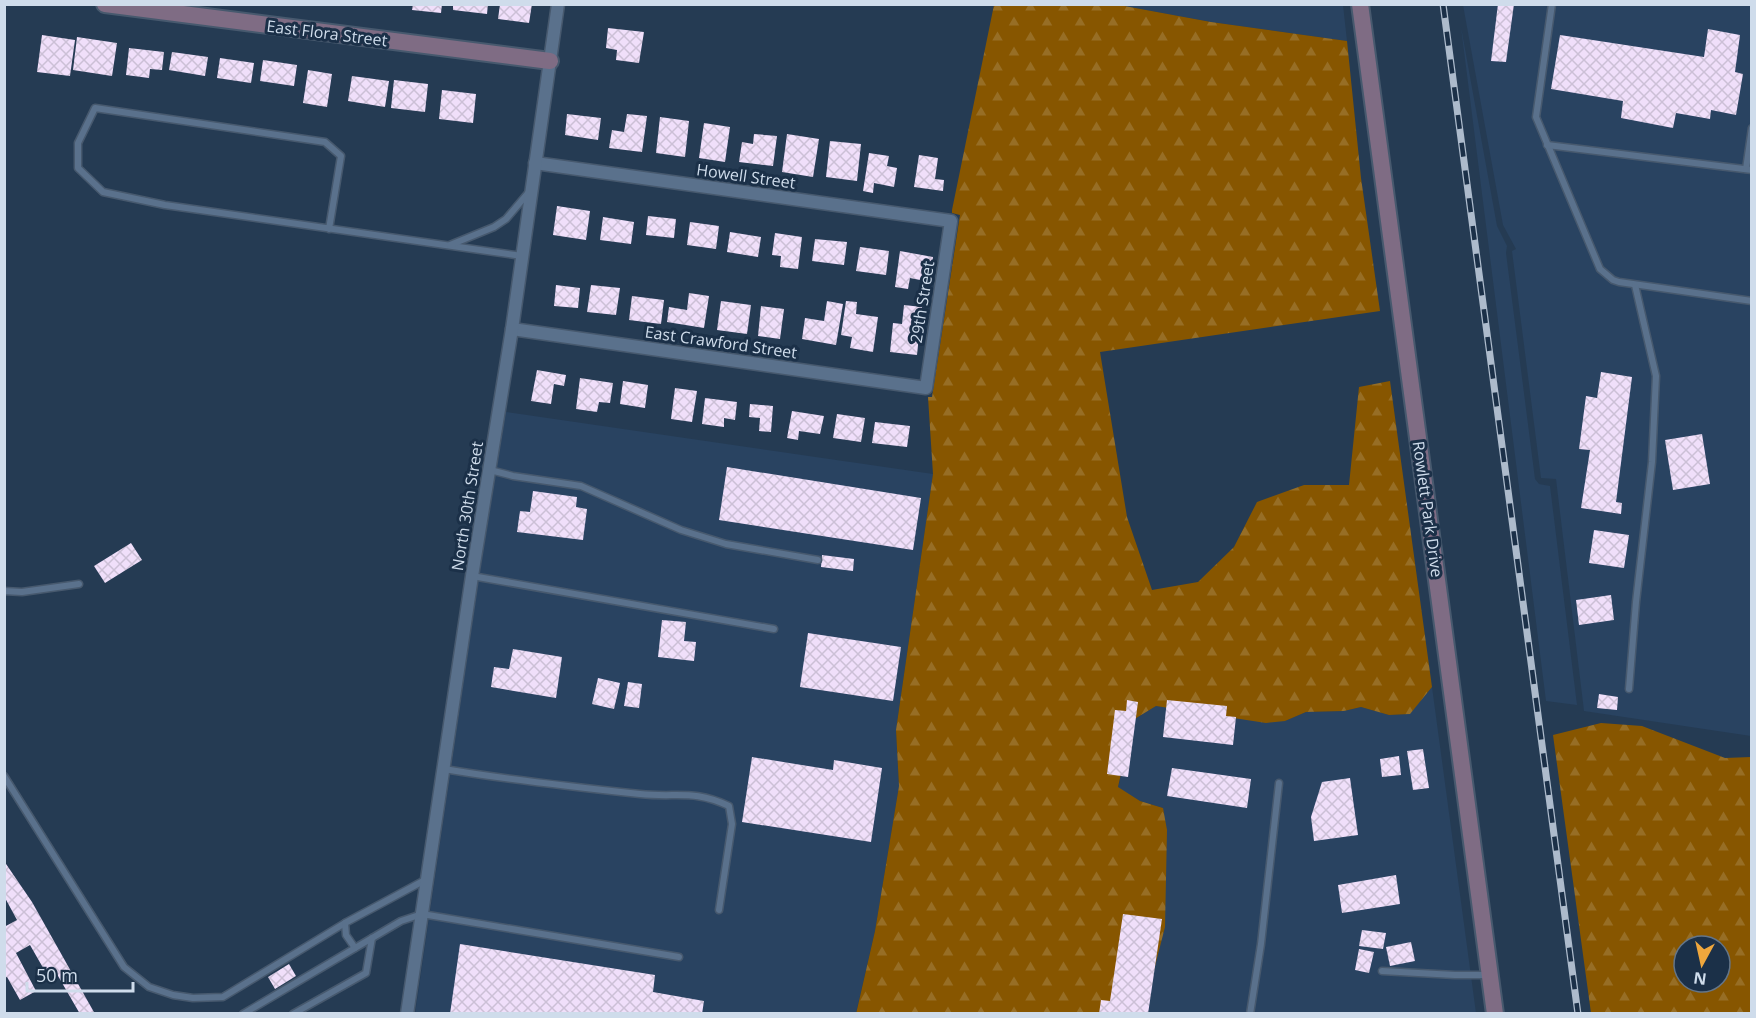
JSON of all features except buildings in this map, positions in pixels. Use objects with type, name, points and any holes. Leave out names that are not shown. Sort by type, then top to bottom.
[{"type":"street","name":"East Flora Street","points":[[105,4],[550,61]]},
{"type":"street","name":"North 30th Street","points":[[407,1014],[472,576],[512,329],[558,4]]},
{"type":"street","name":"Rowlett Park Drive","points":[[1360,4],[1495,1014]]},
{"type":"street","name":"Howell Street","points":[[535,163],[951,221]]},
{"type":"street","name":"29th Street","points":[[926,388],[951,221]]},
{"type":"street","name":"East Crawford Street","points":[[512,329],[926,388]]},
{"type":"lane","points":[[1552,4],[1536,117],[1600,269],[1613,280],[1635,285],[1752,301]]},
{"type":"lane","points":[[329,229],[341,156],[325,142],[96,108],[78,143],[78,168],[103,192],[165,205],[329,229],[522,256]]},
{"type":"lane","points":[[1547,145],[1749,170],[1752,128]]},
{"type":"lane","points":[[448,246],[494,228],[506,219],[532,189]]},
{"type":"lane","points":[[1629,689],[1636,602],[1652,462],[1656,376],[1635,285]]},
{"type":"lane","points":[[490,470],[513,476],[581,486],[681,530],[726,544],[818,560]]},
{"type":"lane","points":[[472,576],[774,629]]},
{"type":"lane","points":[[4,591],[22,592],[79,584]]},
{"type":"lane","points":[[443,769],[521,781],[644,795],[697,794],[729,806],[732,824],[719,910]]},
{"type":"lane","points":[[4,776],[124,967],[149,987],[173,995],[193,998],[224,997],[345,923],[427,879]]},
{"type":"lane","points":[[1250,1014],[1261,944],[1279,783]]},
{"type":"lane","points":[[243,1014],[401,921],[422,914],[679,957]]},
{"type":"lane","points":[[345,923],[346,935],[355,948]]},
{"type":"lane","points":[[293,1014],[366,973],[372,938]]},
{"type":"lane","points":[[1382,971],[1491,975]]},
{"type":"shaded area","points":[[1119,5],[1343,5],[1347,41],[1211,22]]},
{"type":"shaded area","points":[[1463,5],[1751,5],[1751,736],[1584,711],[1556,479],[1541,478],[1512,251],[1516,249],[1503,225]]},
{"type":"shaded area","points":[[1461,27],[1497,226],[1507,246],[1506,253],[1535,479],[1539,484],[1550,486],[1577,705],[1546,701]]},
{"type":"shaded area","points":[[506,412],[933,474],[896,730],[899,786],[875,931],[856,1013],[415,1014],[479,577]]},
{"type":"shaded area","points":[[1432,687],[1476,1013],[1143,1013],[1163,808],[1140,801],[1118,788],[1133,720],[1156,706],[1285,721],[1306,712],[1344,711],[1361,707],[1389,715],[1409,714]]},
{"type":"green space","points":[[994,5],[1119,5],[1211,22],[1347,41],[1361,178],[1380,311],[1100,352],[1127,517],[1152,590],[1198,582],[1234,547],[1257,502],[1304,485],[1349,485],[1359,387],[1390,381],[1432,687],[1410,714],[1389,715],[1361,707],[1344,711],[1306,712],[1285,721],[1266,723],[1156,706],[1133,720],[1118,787],[1140,801],[1163,808],[1167,830],[1165,927],[1143,1013],[856,1014],[875,931],[899,786],[896,730],[933,474],[928,397],[932,397],[960,215],[952,213],[952,210]]},
{"type":"green space","points":[[1601,723],[1642,726],[1725,758],[1751,757],[1751,1013],[1591,1013],[1553,735]]},
{"type":"railway","points":[[1443,4],[1578,1014]]}]
